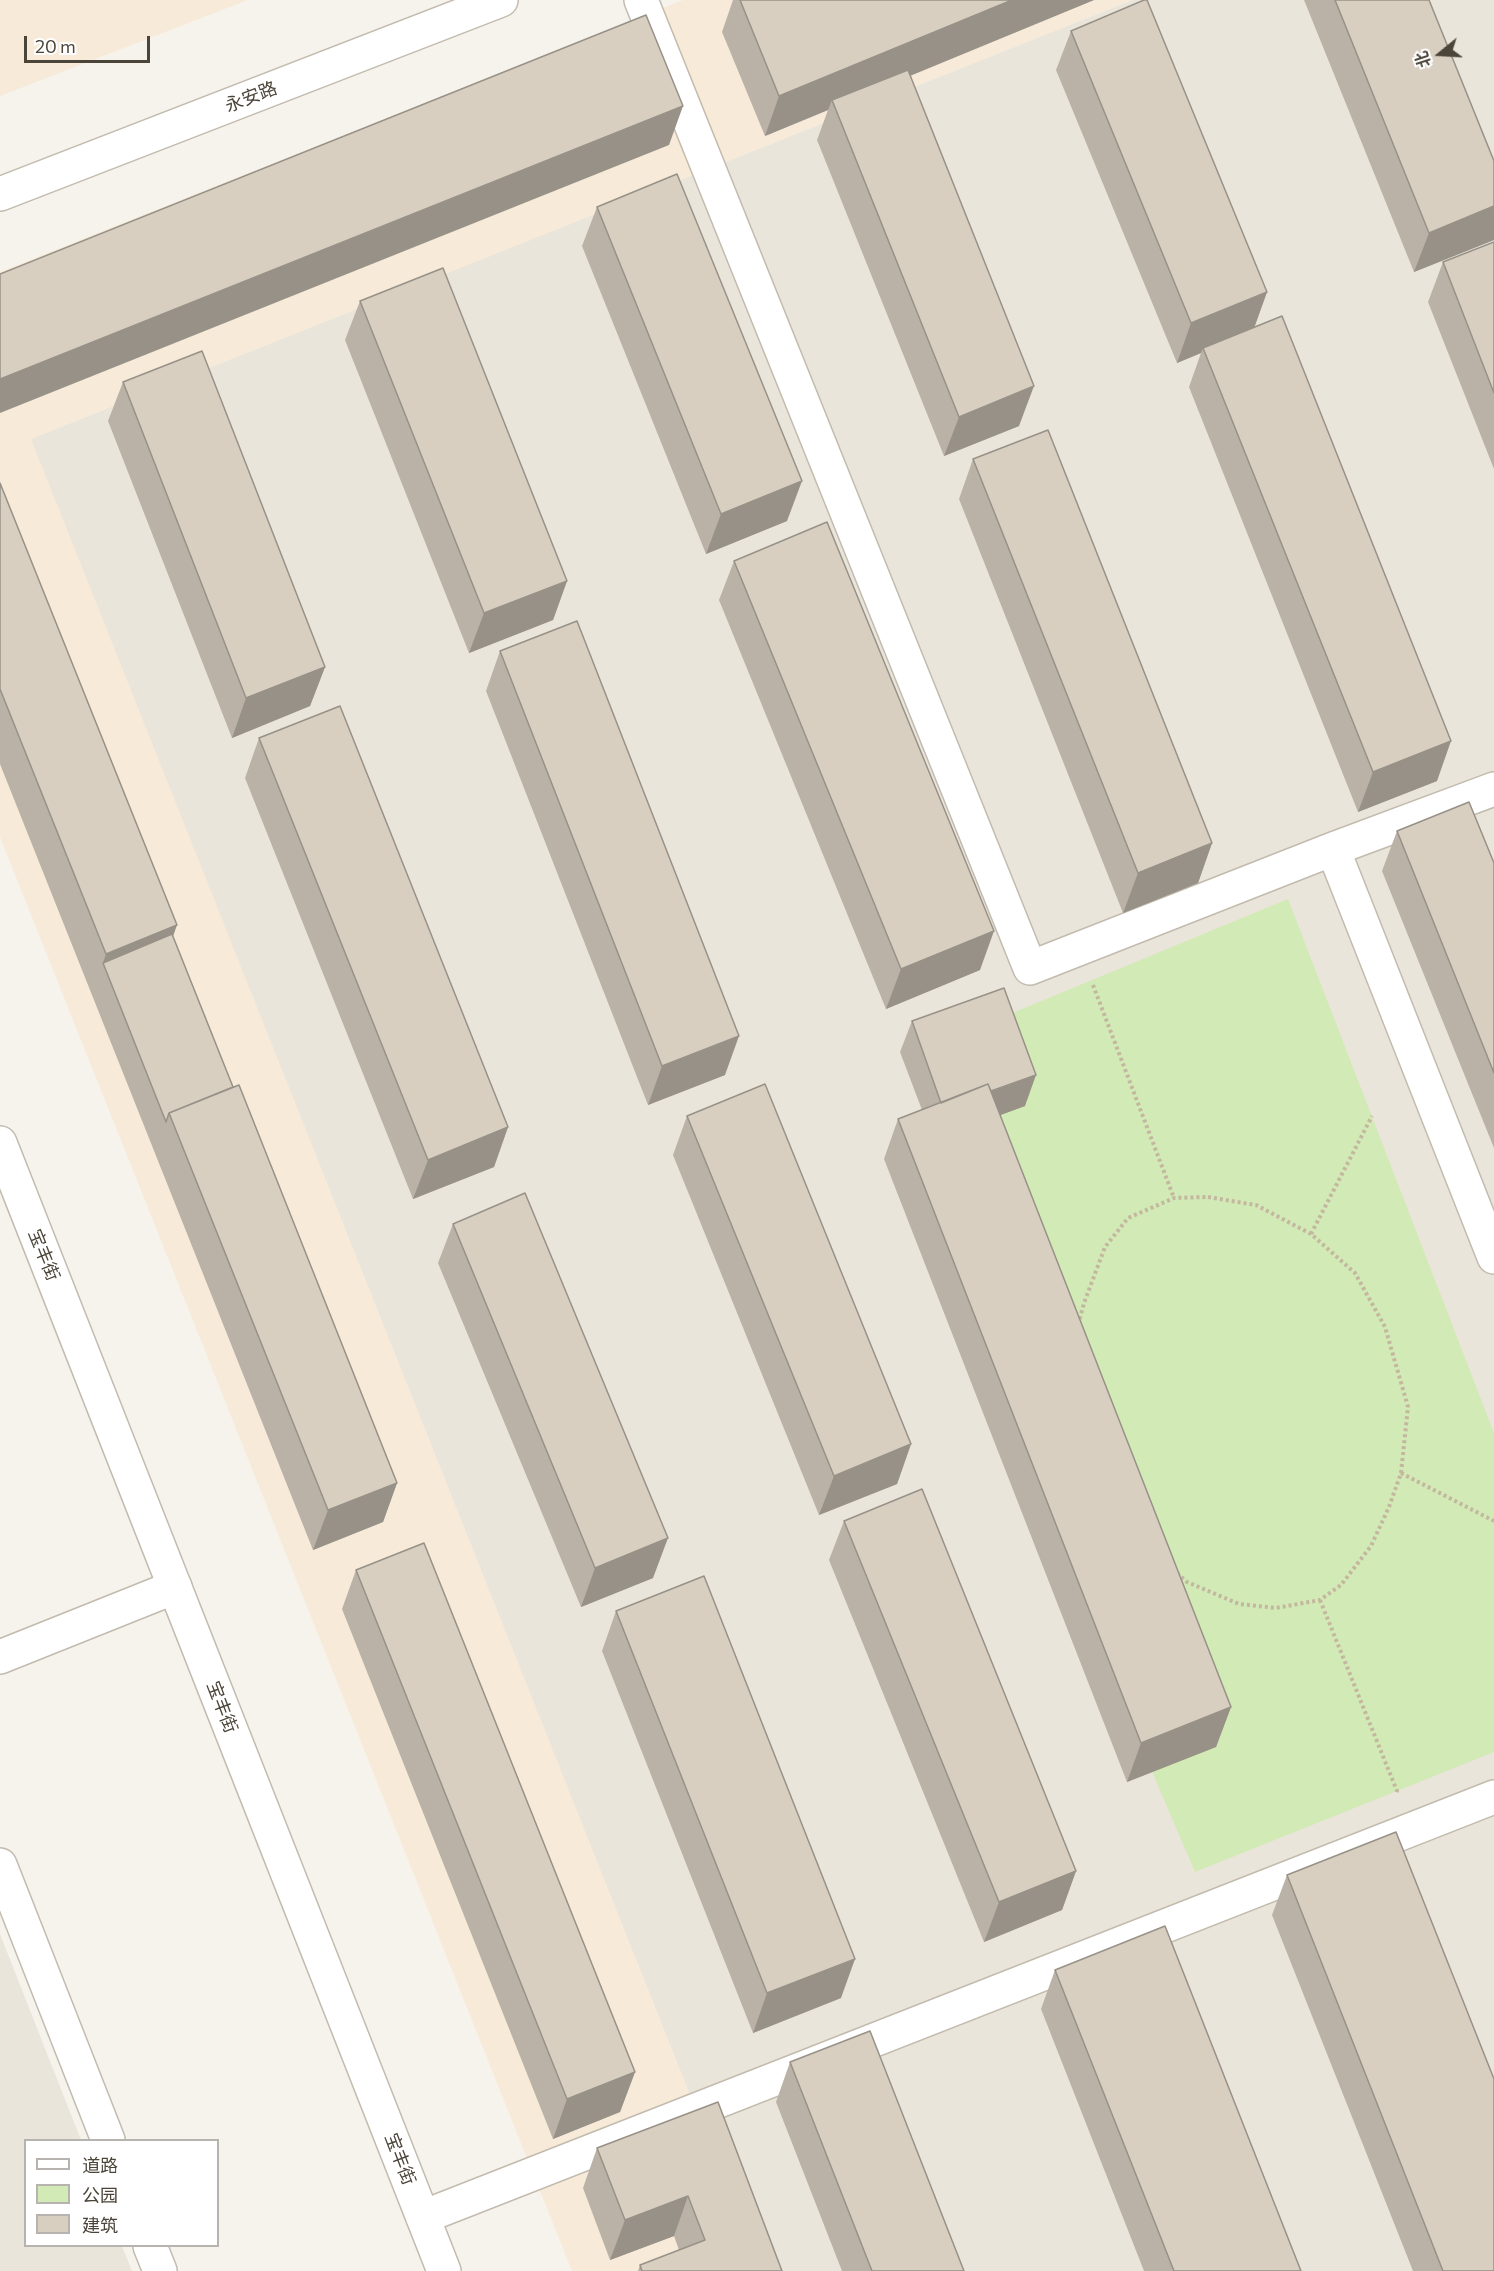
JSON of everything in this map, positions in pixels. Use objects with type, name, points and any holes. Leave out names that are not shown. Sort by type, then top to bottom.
[{"type":"street","name":"永安路","points":[[0,194],[501,0]]},
{"type":"street","points":[[641,0],[1030,968],[1333,849],[1494,789]]},
{"type":"street","points":[[1333,849],[1494,1257]]},
{"type":"street","name":"宝丰街","points":[[0,1143],[444,2271]]},
{"type":"street","points":[[0,1657],[175,1587]]},
{"type":"street","points":[[423,2217],[1385,1854],[1494,1797]]},
{"type":"street","points":[[0,1865],[108,2139]]},
{"type":"street","points":[[150,2247],[160,2271]]},
{"type":"path","points":[[1091,981],[1174,1198]]},
{"type":"path","points":[[1311,1234],[1372,1116]]},
{"type":"path","points":[[1208,1197],[1256,1205],[1311,1234],[1355,1273],[1385,1327],[1408,1407],[1401,1473],[1389,1507],[1371,1546],[1341,1585],[1320,1600],[1276,1608],[1239,1604],[1187,1582],[1148,1547],[1111,1488],[1076,1395],[1072,1348],[1084,1303],[1105,1247],[1128,1218],[1174,1198],[1208,1197]]},
{"type":"path","points":[[1401,1473],[1494,1521]]},
{"type":"path","points":[[1320,1600],[1397,1791]]},
{"type":"shaded area","points":[[0,0],[248,0],[0,96]]},
{"type":"shaded area","points":[[683,0],[1132,0],[31,439],[760,2271],[572,2271],[0,837],[0,272]]},
{"type":"shaded area","points":[[1132,0],[1494,0],[1494,2271],[760,2271],[30,439]]},
{"type":"shaded area","points":[[0,1934],[81,2139],[24,2139],[24,2247],[122,2247],[132,2271],[0,2271]]},
{"type":"green space","points":[[1288,899],[1494,1433],[1494,1752],[1195,1872],[1156,1781],[912,1156],[962,1137],[930,1047]]},
{"type":"building","points":[[740,0],[1012,0],[779,96]]},
{"type":"building","points":[[1147,0],[1267,292],[1191,323],[1071,31]]},
{"type":"building","points":[[1335,0],[1429,0],[1494,161],[1494,206],[1429,233]]},
{"type":"building","points":[[646,15],[683,106],[0,379],[0,274]]},
{"type":"building","points":[[908,70],[1034,386],[959,417],[832,100]]},
{"type":"building","points":[[677,174],[802,481],[721,514],[597,207]]},
{"type":"building","points":[[1494,242],[1494,393],[1443,262]]},
{"type":"building","points":[[443,268],[567,581],[484,613],[360,301]]},
{"type":"building","points":[[1282,316],[1451,741],[1373,772],[1203,348]]},
{"type":"building","points":[[202,351],[325,667],[246,698],[123,382]]},
{"type":"building","points":[[1048,430],[1212,843],[1138,873],[973,459]]},
{"type":"building","points":[[0,483],[177,925],[106,954],[0,689]]},
{"type":"building","points":[[827,522],[994,931],[901,969],[734,561]]},
{"type":"building","points":[[577,621],[739,1036],[662,1066],[500,651]]},
{"type":"building","points":[[340,706],[508,1127],[428,1160],[259,738]]},
{"type":"building","points":[[1469,802],[1494,863],[1494,1073],[1397,831]]},
{"type":"building","points":[[172,934],[233,1087],[169,1113],[166,1122],[103,963]]},
{"type":"building","points":[[1004,988],[1036,1075],[991,1091],[988,1084],[941,1103],[912,1021]]},
{"type":"building","points":[[765,1084],[911,1444],[834,1476],[687,1116]]},
{"type":"building","points":[[988,1084],[1231,1707],[1141,1743],[898,1119]]},
{"type":"building","points":[[239,1085],[397,1483],[328,1510],[169,1113]]},
{"type":"building","points":[[525,1193],[668,1538],[595,1568],[453,1224]]},
{"type":"building","points":[[922,1489],[1076,1871],[999,1902],[844,1521]]},
{"type":"building","points":[[424,1543],[635,2072],[567,2099],[356,1570]]},
{"type":"building","points":[[704,1576],[855,1959],[767,1993],[616,1611]]},
{"type":"building","points":[[1396,1832],[1494,2079],[1494,2271],[1443,2271],[1287,1875]]},
{"type":"building","points":[[1165,1926],[1301,2271],[1174,2271],[1055,1970]]},
{"type":"building","points":[[870,2031],[964,2271],[872,2271],[790,2062]]},
{"type":"building","points":[[718,2102],[782,2271],[642,2271],[640,2265],[705,2240],[688,2196],[625,2220],[597,2148]]}]
